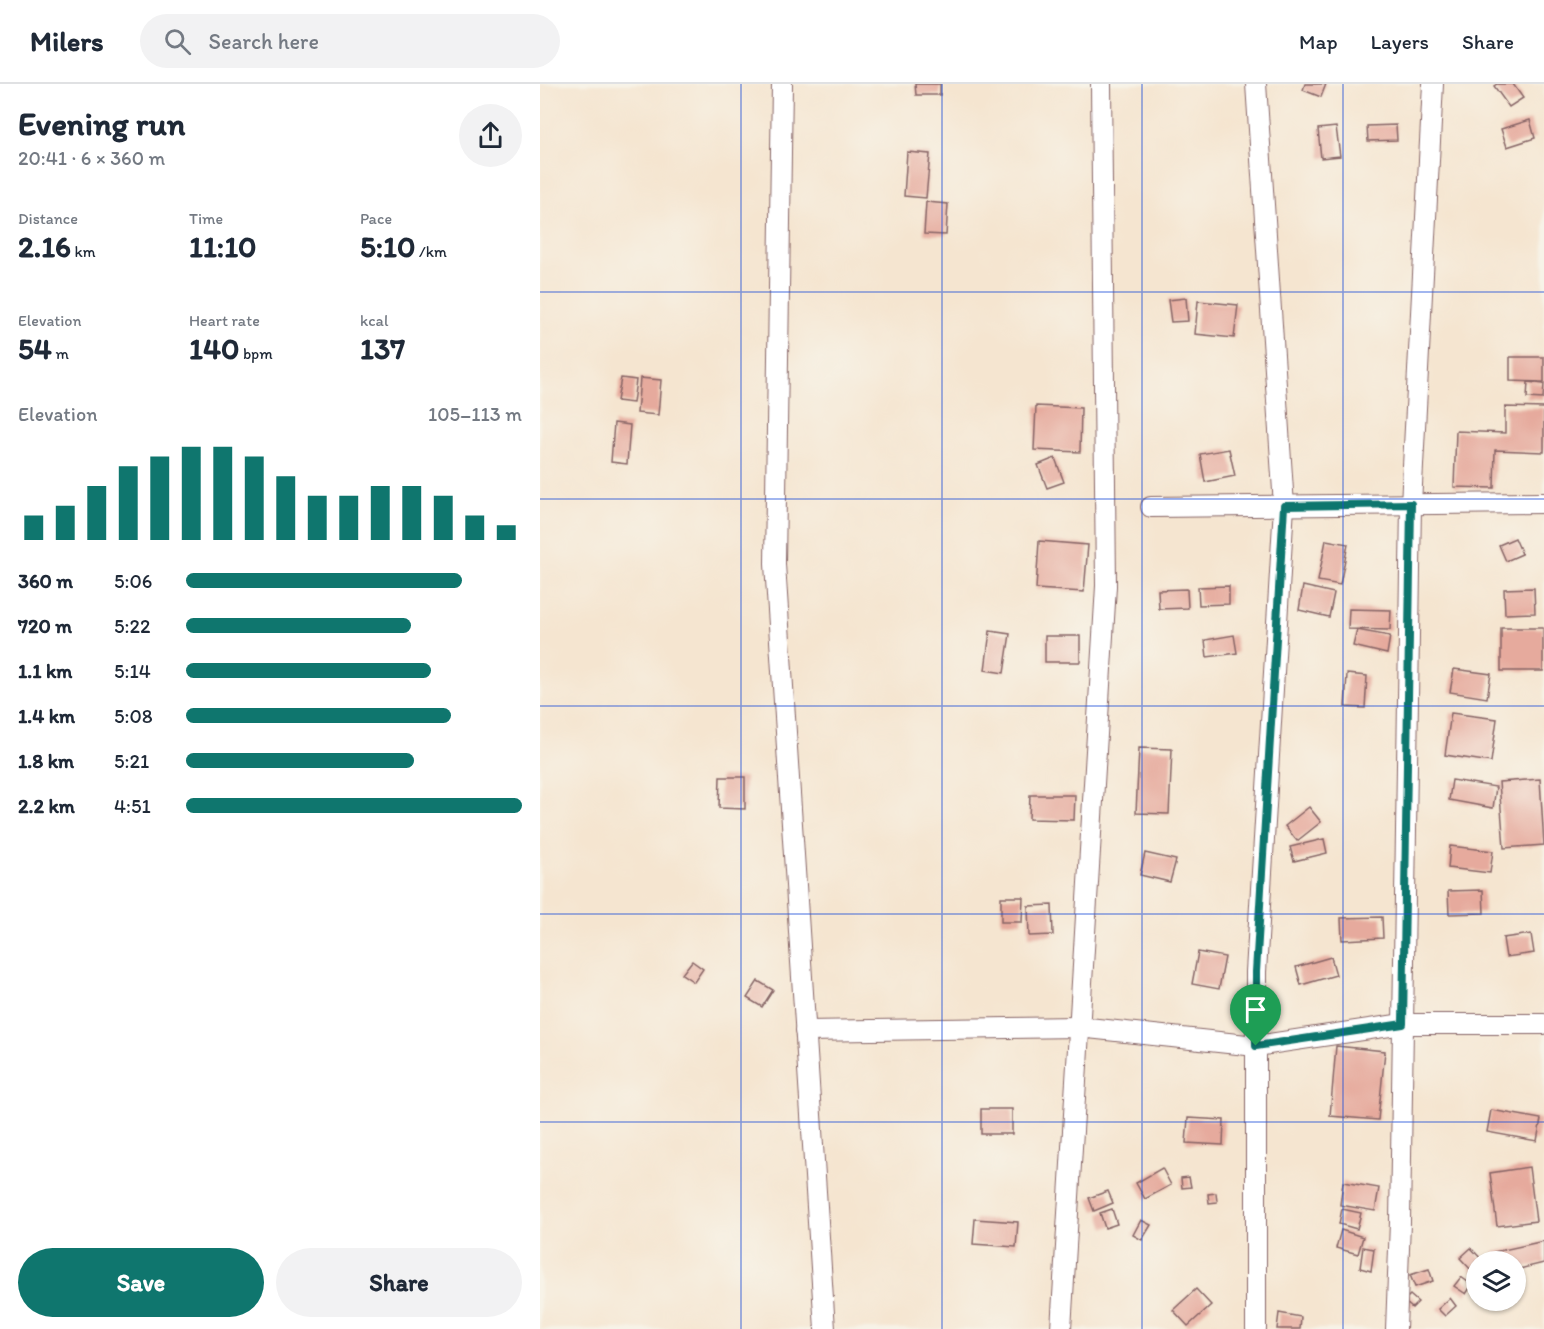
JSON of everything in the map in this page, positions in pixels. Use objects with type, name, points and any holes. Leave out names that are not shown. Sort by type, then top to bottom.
[{"type":"street","points":[[782,84],[775,564],[825,1329]]},
{"type":"street","points":[[1061,1329],[1106,586],[1101,84]]},
{"type":"street","points":[[1256,84],[1284,506],[1256,972],[1256,1329]]},
{"type":"street","points":[[1396,1329],[1400,1222],[1411,504],[1433,84]]},
{"type":"street","points":[[1151,507],[1544,503]]},
{"type":"street","points":[[805,1031],[1079,1027],[1256,1046],[1403,1024],[1544,1024]]},
{"type":"building","points":[[915,84],[940,84],[940,95],[916,95]]},
{"type":"building","points":[[1305,84],[1326,84],[1321,97],[1303,90]]},
{"type":"building","points":[[1513,84],[1523,98],[1509,107],[1494,86]]},
{"type":"building","points":[[1530,120],[1535,138],[1507,147],[1501,129]]},
{"type":"building","points":[[1396,125],[1397,140],[1368,141],[1367,126]]},
{"type":"building","points":[[1336,127],[1340,156],[1321,158],[1318,129]]},
{"type":"building","points":[[907,152],[930,154],[926,198],[904,196]]},
{"type":"building","points":[[926,202],[948,204],[946,235],[924,234]]},
{"type":"building","points":[[1186,298],[1188,321],[1171,322],[1168,300]]},
{"type":"building","points":[[1198,301],[1238,305],[1234,338],[1195,334]]},
{"type":"building","points":[[1510,357],[1544,357],[1544,382],[1510,381]]},
{"type":"building","points":[[621,378],[636,380],[633,403],[617,401]]},
{"type":"building","points":[[640,378],[661,380],[658,415],[637,413]]},
{"type":"building","points":[[1528,382],[1544,384],[1543,399],[1527,398]]},
{"type":"building","points":[[1036,406],[1081,408],[1080,452],[1034,450]]},
{"type":"building","points":[[1505,407],[1544,408],[1544,452],[1495,450],[1494,488],[1454,487],[1456,431],[1505,433]]},
{"type":"building","points":[[614,423],[630,425],[627,464],[611,462]]},
{"type":"building","points":[[1229,449],[1235,476],[1205,482],[1200,454]]},
{"type":"building","points":[[1055,458],[1064,482],[1047,488],[1038,465]]},
{"type":"building","points":[[1515,538],[1522,554],[1506,561],[1499,545]]},
{"type":"building","points":[[1326,540],[1348,544],[1340,585],[1318,581]]},
{"type":"building","points":[[1039,541],[1088,545],[1084,592],[1036,589]]},
{"type":"building","points":[[1229,586],[1229,604],[1199,605],[1198,587]]},
{"type":"building","points":[[1303,586],[1334,593],[1329,617],[1299,610]]},
{"type":"building","points":[[1534,588],[1535,613],[1505,614],[1504,589]]},
{"type":"building","points":[[1187,589],[1188,608],[1159,609],[1158,590]]},
{"type":"building","points":[[1349,609],[1391,610],[1390,630],[1348,629]]},
{"type":"building","points":[[1501,628],[1543,628],[1543,671],[1501,671]]},
{"type":"building","points":[[1357,630],[1390,636],[1387,654],[1353,646]]},
{"type":"building","points":[[990,631],[1010,634],[1004,673],[985,670]]},
{"type":"building","points":[[1234,635],[1237,653],[1207,657],[1205,640]]},
{"type":"building","points":[[1045,636],[1080,636],[1080,662],[1045,662]]},
{"type":"building","points":[[1454,669],[1491,674],[1487,698],[1450,692]]},
{"type":"building","points":[[1347,674],[1367,676],[1365,708],[1345,707]]},
{"type":"building","points":[[1451,713],[1497,719],[1491,762],[1445,755]]},
{"type":"building","points":[[1139,748],[1172,749],[1169,814],[1136,813]]},
{"type":"building","points":[[720,777],[745,777],[745,809],[719,808]]},
{"type":"building","points":[[1540,779],[1544,845],[1504,848],[1499,782]]},
{"type":"building","points":[[1452,780],[1496,787],[1493,808],[1449,800]]},
{"type":"building","points":[[1030,795],[1075,795],[1074,820],[1029,819]]},
{"type":"building","points":[[1309,807],[1321,822],[1297,841],[1285,826]]},
{"type":"building","points":[[1324,839],[1327,853],[1294,861],[1290,847]]},
{"type":"building","points":[[1450,846],[1493,851],[1490,873],[1448,868]]},
{"type":"building","points":[[1145,853],[1176,860],[1170,882],[1140,875]]},
{"type":"building","points":[[1483,890],[1484,913],[1449,914],[1448,891]]},
{"type":"building","points":[[1001,897],[1023,897],[1022,922],[1001,922]]},
{"type":"building","points":[[1052,905],[1053,935],[1029,936],[1028,906]]},
{"type":"building","points":[[1382,917],[1383,938],[1342,940],[1341,918]]},
{"type":"building","points":[[1531,934],[1534,953],[1506,957],[1503,938]]},
{"type":"building","points":[[1198,952],[1225,957],[1219,989],[1192,984]]},
{"type":"building","points":[[1331,957],[1336,975],[1301,985],[1296,967]]},
{"type":"building","points":[[692,961],[703,969],[694,982],[682,974]]},
{"type":"building","points":[[758,981],[773,990],[762,1007],[747,998]]},
{"type":"building","points":[[1336,1046],[1385,1051],[1378,1120],[1330,1116]]},
{"type":"building","points":[[981,1109],[1012,1109],[1012,1134],[981,1134]]},
{"type":"building","points":[[1491,1110],[1541,1119],[1537,1141],[1487,1132]]},
{"type":"building","points":[[1188,1118],[1224,1120],[1223,1145],[1186,1143]]},
{"type":"building","points":[[1529,1167],[1536,1221],[1497,1226],[1490,1173]]},
{"type":"building","points":[[1162,1168],[1171,1185],[1145,1199],[1136,1183]]},
{"type":"building","points":[[1189,1177],[1191,1187],[1182,1188],[1181,1178]]},
{"type":"building","points":[[1343,1182],[1379,1188],[1375,1211],[1340,1205]]},
{"type":"building","points":[[1108,1191],[1113,1203],[1094,1211],[1089,1198]]},
{"type":"building","points":[[1216,1193],[1217,1202],[1209,1203],[1208,1194]]},
{"type":"building","points":[[1112,1209],[1117,1224],[1105,1228],[1100,1213]]},
{"type":"building","points":[[1342,1209],[1361,1213],[1357,1229],[1339,1224]]},
{"type":"building","points":[[975,1219],[1018,1222],[1016,1247],[973,1244]]},
{"type":"building","points":[[1141,1220],[1151,1225],[1142,1240],[1133,1235]]},
{"type":"building","points":[[1341,1230],[1363,1237],[1358,1254],[1336,1248]]},
{"type":"building","points":[[1544,1241],[1544,1263],[1526,1267],[1526,1251],[1499,1251]]},
{"type":"building","points":[[1363,1247],[1374,1249],[1371,1271],[1360,1268]]},
{"type":"building","points":[[1466,1253],[1466,1264],[1460,1258]]},
{"type":"building","points":[[1429,1269],[1433,1281],[1415,1287],[1410,1275]]},
{"type":"building","points":[[1461,1277],[1466,1281],[1466,1294],[1454,1286]]},
{"type":"building","points":[[1196,1289],[1211,1305],[1188,1326],[1173,1310]]},
{"type":"building","points":[[1410,1295],[1418,1302],[1412,1308],[1404,1301]]},
{"type":"building","points":[[1450,1298],[1456,1306],[1445,1316],[1438,1309]]},
{"type":"building","points":[[1279,1313],[1301,1317],[1300,1329],[1277,1329]]},
{"type":"route","points":[[1411,504],[1403,1024],[1256,1046],[1256,972],[1284,506],[1411,504]]}]
